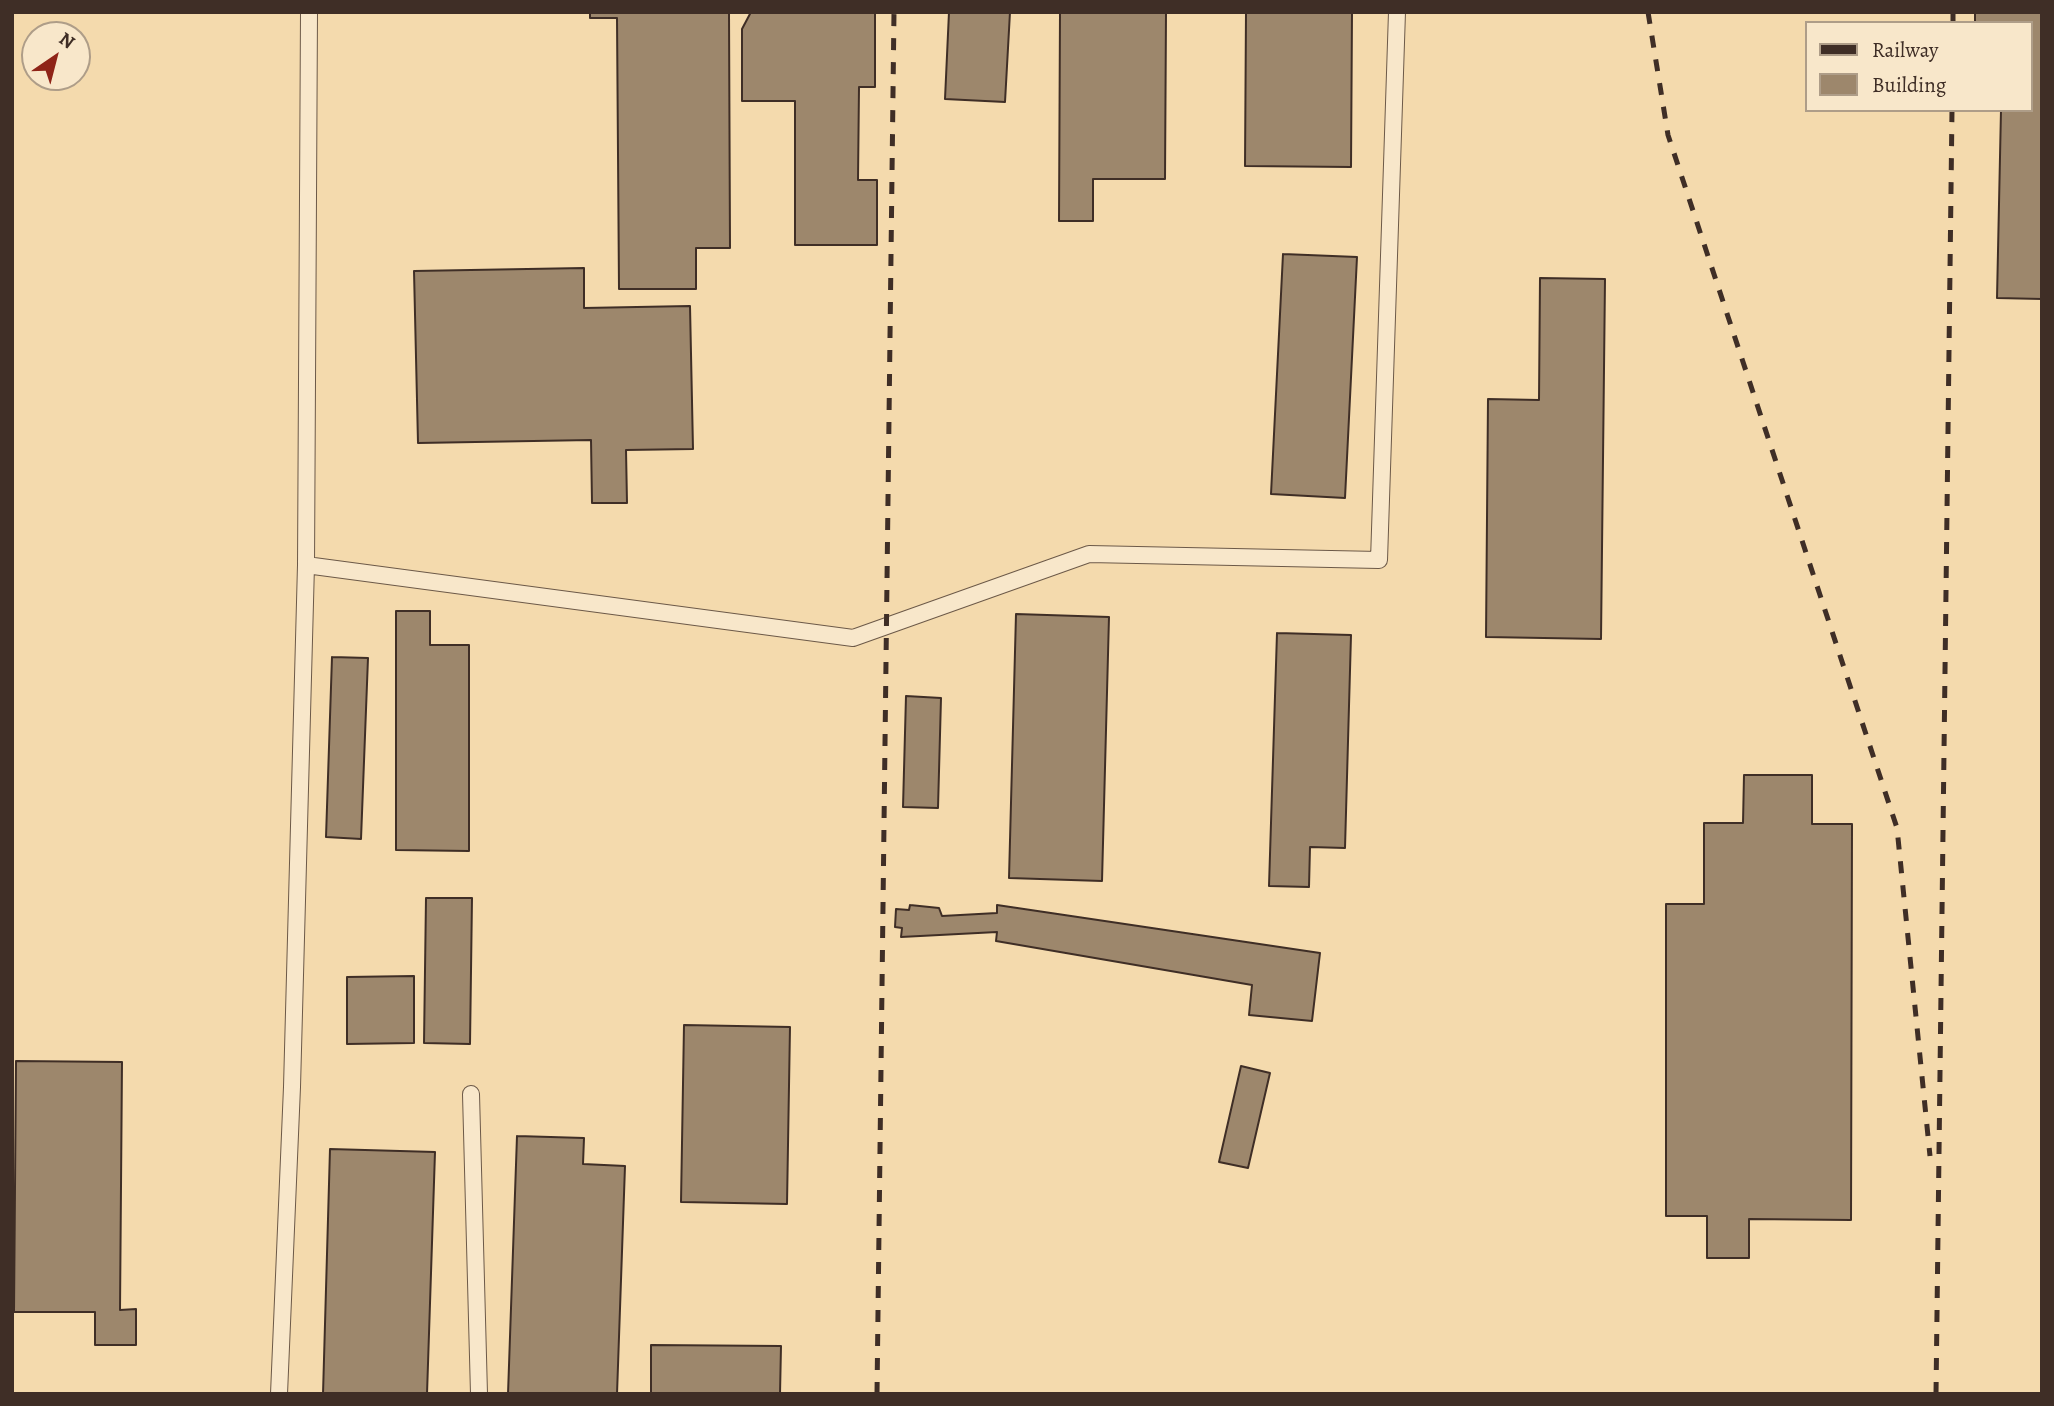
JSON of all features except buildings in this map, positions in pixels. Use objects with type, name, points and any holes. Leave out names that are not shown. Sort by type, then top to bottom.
[{"type":"lane","points":[[279,1394],[292,1074],[306,565],[309,12]]},
{"type":"lane","points":[[306,565],[853,638],[1089,554],[1379,559],[1397,12]]},
{"type":"lane","points":[[471,1094],[478,1394]]},
{"type":"railway","points":[[877,1394],[894,12]]},
{"type":"railway","points":[[1648,12],[1668,135],[1897,828],[1930,1156]]},
{"type":"railway","points":[[1953,12],[1953,21]]},
{"type":"railway","points":[[1936,1394],[1952,112]]}]
